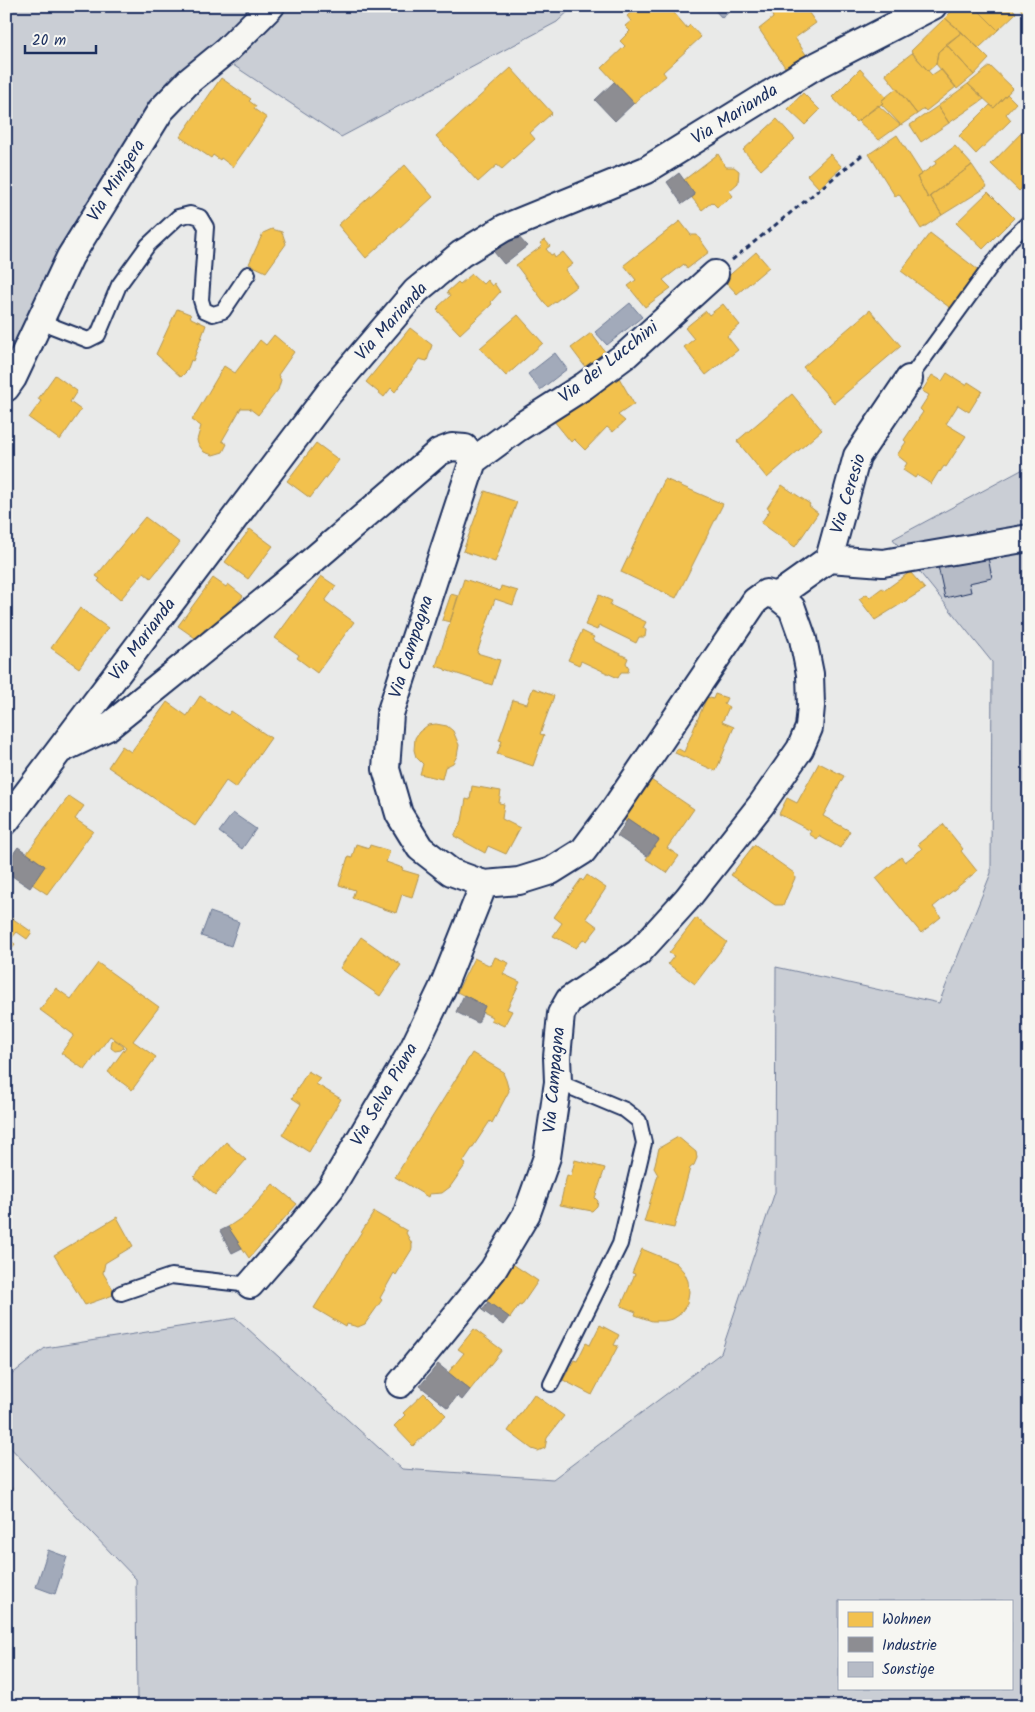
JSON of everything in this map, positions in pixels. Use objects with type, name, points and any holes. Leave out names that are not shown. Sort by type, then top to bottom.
[{"type":"street","name":"Via Minigera","points":[[6,388],[13,378],[70,256],[161,110],[189,81],[227,50],[271,6]]},
{"type":"street","name":"Via Marianda","points":[[6,821],[329,393],[416,291],[461,254],[504,228],[646,170],[810,68],[933,6]]},
{"type":"street","name":"Via dei Lucchini","points":[[473,461],[518,428],[584,386],[627,354],[715,274]]},
{"type":"street","name":"Via Ceresio","points":[[909,379],[857,456],[829,559],[883,563],[1029,538]]},
{"type":"street","points":[[60,750],[115,722],[284,585],[439,452],[452,447],[465,448],[473,461]]},
{"type":"street","name":"Via Campagna","points":[[400,1384],[492,1270],[527,1213],[547,1157],[558,1082],[557,1057],[561,1014],[569,1000],[638,953],[687,899],[761,805],[800,750],[809,728],[811,706],[810,674],[803,639],[792,608],[778,596],[766,593],[755,601],[613,811],[583,851],[551,872],[519,881],[484,884],[451,872],[420,848],[399,814],[386,769],[390,714],[473,461]]},
{"type":"street","name":"Via Campagna","points":[[778,596],[829,559]]},
{"type":"street","name":"Via Selva Piana","points":[[250,1285],[297,1231],[330,1188],[413,1050],[442,989],[484,884]]},
{"type":"lane","points":[[40,321],[88,340],[98,335],[119,285],[148,245],[178,217],[190,214],[200,217],[206,227],[201,300],[204,310],[213,314],[223,312],[248,274]]},
{"type":"lane","name":"Via Ceresio","points":[[909,379],[1010,240],[1029,222]]},
{"type":"lane","points":[[551,1384],[620,1244],[644,1143],[639,1121],[625,1110],[558,1082]]},
{"type":"lane","points":[[121,1293],[171,1276],[250,1285]]},
{"type":"path","points":[[715,274],[862,155]]},
{"type":"shaded area","points":[[6,6],[574,6],[557,22],[341,137],[227,61],[189,81],[6,388]]},
{"type":"shaded area","points":[[1029,466],[1029,1706],[135,1706],[137,1704],[136,1579],[6,1443],[6,1379],[45,1348],[236,1318],[402,1469],[553,1479],[721,1353],[775,1192],[776,967],[939,1003],[991,873],[992,662],[893,539]]},
{"type":"water","points":[[711,6],[736,6],[722,18]]},
{"type":"water","points":[[630,303],[642,317],[607,345],[595,332]]},
{"type":"water","points":[[555,353],[567,369],[540,390],[528,374]]},
{"type":"water","points":[[233,813],[256,829],[242,849],[219,832]]},
{"type":"water","points":[[210,912],[239,922],[231,946],[201,936]]},
{"type":"water","points":[[48,1550],[67,1557],[55,1594],[36,1587]]},
{"type":"building: Wohnen","points":[[638,6],[668,6],[687,28],[690,25],[701,37],[663,72],[666,76],[634,103],[602,68],[625,46],[620,41],[630,31],[625,26],[631,21],[627,16]]},
{"type":"building: Wohnen","points":[[784,6],[804,6],[816,23],[795,38],[811,62],[789,73],[759,29],[773,18],[772,15]]},
{"type":"building: Wohnen","points":[[957,6],[981,6],[978,10],[998,30],[979,48],[945,18]]},
{"type":"building: Wohnen","points":[[981,6],[1011,6],[1016,13],[998,30],[978,10]]},
{"type":"building: Wohnen","points":[[1029,6],[1029,20],[1019,7]]},
{"type":"building: Wohnen","points":[[945,18],[962,32],[938,52],[936,64],[928,71],[911,51]]},
{"type":"building: Wohnen","points":[[962,32],[989,59],[974,75],[946,44]]},
{"type":"building: Wohnen","points":[[946,44],[974,75],[957,89],[936,64],[938,52]]},
{"type":"building: Wohnen","points":[[912,53],[932,75],[941,69],[956,87],[926,111],[924,109],[917,114],[885,74]]},
{"type":"building: Wohnen","points":[[990,66],[1013,88],[994,108],[968,84]]},
{"type":"building: Wohnen","points":[[511,68],[552,113],[530,133],[535,139],[502,169],[497,165],[478,182],[436,136]]},
{"type":"building: Wohnen","points":[[860,69],[886,97],[881,101],[883,103],[856,122],[832,97]]},
{"type":"building: Wohnen","points":[[221,78],[251,99],[249,101],[256,106],[254,109],[267,118],[233,167],[221,158],[220,160],[213,155],[211,158],[180,137]]},
{"type":"building: Wohnen","points":[[968,84],[984,99],[949,123],[938,106]]},
{"type":"building: Wohnen","points":[[897,88],[917,114],[901,125],[881,104],[883,103],[881,101]]},
{"type":"building: Wohnen","points":[[803,93],[820,110],[805,125],[788,109]]},
{"type":"building: Wohnen","points":[[1007,94],[1016,103],[1006,114],[1011,120],[976,154],[959,136],[990,105],[994,108]]},
{"type":"building: Wohnen","points":[[878,105],[900,125],[879,140],[858,121]]},
{"type":"building: Wohnen","points":[[938,106],[949,123],[921,142],[910,125]]},
{"type":"building: Wohnen","points":[[777,119],[795,139],[761,170],[743,150]]},
{"type":"building: Wohnen","points":[[1027,127],[1029,129],[1029,181],[1019,191],[991,164]]},
{"type":"building: Wohnen","points":[[897,135],[922,174],[917,177],[928,198],[930,196],[942,215],[921,229],[899,194],[895,196],[869,154]]},
{"type":"building: Wohnen","points":[[955,146],[972,165],[928,198],[917,177],[936,164],[935,161]]},
{"type":"building: Wohnen","points":[[718,154],[726,167],[734,167],[739,171],[738,183],[729,191],[733,196],[717,207],[712,202],[702,210],[692,198],[695,195],[684,180]]},
{"type":"building: Wohnen","points":[[830,154],[842,167],[819,188],[807,175]]},
{"type":"building: Wohnen","points":[[405,165],[433,197],[366,258],[338,225]]},
{"type":"building: Wohnen","points":[[972,165],[987,187],[942,215],[930,196]]},
{"type":"building: Wohnen","points":[[988,192],[1014,218],[983,249],[956,223]]},
{"type":"building: Wohnen","points":[[680,221],[691,235],[697,235],[709,252],[687,269],[684,264],[663,280],[671,288],[645,307],[628,286],[636,280],[624,265]]},
{"type":"building: Wohnen","points":[[272,229],[282,232],[286,244],[266,272],[249,264],[263,233]]},
{"type":"building: Wohnen","points":[[930,233],[982,273],[953,310],[901,271]]},
{"type":"building: Wohnen","points":[[545,240],[550,246],[546,249],[551,255],[553,254],[555,258],[563,252],[573,264],[565,270],[577,286],[548,307],[516,265],[542,246],[540,243]]},
{"type":"building: Wohnen","points":[[756,252],[769,267],[737,294],[724,280]]},
{"type":"building: Wohnen","points":[[472,274],[483,284],[487,280],[492,286],[494,283],[500,292],[491,302],[492,304],[460,334],[437,310],[450,296],[447,292],[458,282],[460,284]]},
{"type":"building: Wohnen","points":[[723,304],[740,325],[727,336],[738,350],[706,375],[684,347],[694,339],[685,328],[706,311],[709,315]]},
{"type":"building: Wohnen","points":[[177,309],[190,314],[191,318],[206,325],[193,361],[191,360],[187,371],[181,377],[156,354]]},
{"type":"building: Wohnen","points":[[870,310],[901,346],[834,403],[803,367]]},
{"type":"building: Wohnen","points":[[518,315],[543,343],[506,376],[480,348]]},
{"type":"building: Wohnen","points":[[410,328],[432,345],[427,361],[419,359],[395,392],[391,388],[384,397],[366,382]]},
{"type":"building: Wohnen","points":[[591,333],[606,353],[586,368],[571,348]]},
{"type":"building: Wohnen","points":[[274,335],[294,352],[278,375],[281,380],[278,390],[258,415],[249,408],[241,408],[222,441],[227,444],[223,452],[213,455],[204,452],[197,440],[201,426],[192,420],[224,366],[235,373],[260,340],[266,345]]},
{"type":"building: Wohnen","points":[[947,373],[966,385],[968,382],[982,391],[969,412],[958,405],[946,424],[966,436],[946,467],[944,466],[939,471],[931,484],[917,475],[915,478],[903,470],[907,463],[897,455],[906,442],[904,440],[923,412],[920,409],[929,395],[922,391],[932,375],[942,381]]},
{"type":"building: Wohnen","points":[[55,375],[77,391],[70,402],[81,410],[60,440],[29,418],[41,401],[38,399]]},
{"type":"building: Wohnen","points":[[618,376],[634,404],[618,415],[625,421],[613,432],[607,427],[585,450],[574,439],[571,442],[554,421],[565,411],[568,414],[592,391]]},
{"type":"building: Wohnen","points":[[792,394],[822,430],[767,478],[737,441]]},
{"type":"building: Wohnen","points":[[316,443],[339,460],[310,498],[287,481]]},
{"type":"building: Wohnen","points":[[665,479],[723,504],[676,598],[621,572]]},
{"type":"building: Wohnen","points":[[782,485],[810,504],[809,506],[818,513],[795,547],[761,523],[770,510],[767,508]]},
{"type":"building: Wohnen","points":[[485,491],[517,502],[495,562],[463,551]]},
{"type":"building: Wohnen","points":[[145,517],[180,543],[151,578],[144,572],[120,600],[98,581],[100,579],[96,576]]},
{"type":"building: Wohnen","points":[[250,529],[273,546],[248,579],[225,562]]},
{"type":"building: Wohnen","points":[[910,572],[925,589],[875,620],[859,599],[867,594],[870,597],[882,588],[885,590]]},
{"type":"building: Wohnen","points":[[321,576],[336,586],[325,601],[354,622],[317,673],[297,658],[299,655],[275,638]]},
{"type":"building: Wohnen","points":[[213,578],[226,587],[228,584],[243,596],[215,634],[206,627],[198,640],[178,626]]},
{"type":"building: Wohnen","points":[[464,579],[500,591],[501,586],[518,591],[513,605],[495,599],[477,653],[500,660],[492,685],[436,666]]},
{"type":"building: Wohnen","points":[[451,594],[458,596],[450,622],[442,620]]},
{"type":"building: Wohnen","points":[[599,595],[612,601],[610,605],[646,622],[643,628],[646,630],[645,637],[639,637],[636,643],[599,625],[597,630],[585,625]]},
{"type":"building: Wohnen","points":[[80,608],[108,628],[79,668],[51,648]]},
{"type":"building: Wohnen","points":[[582,631],[594,637],[592,640],[628,658],[626,663],[629,668],[628,672],[621,672],[618,678],[581,661],[579,665],[568,660]]},
{"type":"building: Wohnen","points":[[533,688],[554,696],[540,734],[544,735],[533,766],[497,754],[502,741],[499,740],[513,700],[527,704]]},
{"type":"building: Wohnen","points":[[715,694],[727,698],[724,704],[729,707],[722,722],[734,727],[716,771],[675,753],[677,748],[684,752],[707,697],[713,699]]},
{"type":"building: Wohnen","points":[[200,696],[228,715],[231,711],[271,738],[236,788],[226,781],[195,826],[108,767],[122,746],[131,752],[167,702],[187,716]]},
{"type":"building: Wohnen","points":[[428,725],[447,726],[453,731],[459,745],[457,756],[453,763],[445,767],[442,779],[420,774],[423,764],[416,757],[414,750],[415,738],[419,732]]},
{"type":"building: Wohnen","points":[[819,763],[844,776],[823,816],[850,831],[840,848],[819,836],[817,839],[809,834],[811,831],[779,814],[787,798],[797,803]]},
{"type":"building: Wohnen","points":[[651,780],[694,809],[667,848],[679,856],[667,873],[646,859],[659,840],[628,819],[626,822],[624,820]]},
{"type":"building: Wohnen","points":[[472,786],[501,791],[499,803],[504,804],[502,819],[520,828],[506,854],[488,846],[485,853],[454,836],[462,821],[466,799],[470,800]]},
{"type":"building: Wohnen","points":[[69,796],[84,806],[75,819],[93,831],[47,894],[32,884],[45,866],[27,853]]},
{"type":"building: Wohnen","points":[[943,824],[963,849],[961,851],[977,871],[933,907],[941,917],[921,933],[876,878],[901,857],[905,862],[922,849],[918,844]]},
{"type":"building: Wohnen","points":[[356,844],[369,848],[370,845],[390,851],[386,862],[403,868],[402,870],[419,875],[412,897],[402,894],[396,913],[352,898],[355,890],[339,885],[348,857],[352,858]]},
{"type":"building: Wohnen","points":[[754,845],[794,873],[795,878],[783,905],[775,905],[731,875]]},
{"type":"building: Wohnen","points":[[587,875],[606,888],[586,918],[598,927],[587,941],[584,939],[576,948],[553,936],[562,923],[554,917],[581,879],[583,881]]},
{"type":"building: Wohnen","points":[[6,914],[32,932],[27,939],[17,932],[10,940],[15,944],[6,956]]},
{"type":"building: Wohnen","points":[[696,918],[727,942],[695,984],[668,964],[674,956],[669,953]]},
{"type":"building: Wohnen","points":[[361,937],[401,965],[380,996],[340,968]]},
{"type":"building: Wohnen","points":[[495,957],[509,963],[503,974],[520,982],[507,1009],[512,1011],[504,1026],[491,1020],[492,1017],[482,1012],[485,1006],[457,992],[474,958],[491,966]]},
{"type":"building: Wohnen","points":[[98,963],[159,1007],[133,1041],[156,1057],[132,1090],[108,1072],[126,1047],[110,1036],[85,1070],[61,1053],[74,1035],[40,1010],[56,988],[71,999]]},
{"type":"building: Wohnen","points":[[114,1039],[124,1047],[121,1050],[115,1051],[111,1048]]},
{"type":"building: Wohnen","points":[[472,1053],[504,1072],[509,1091],[492,1123],[490,1121],[463,1162],[466,1164],[450,1187],[442,1193],[429,1194],[428,1197],[395,1177]]},
{"type":"building: Wohnen","points":[[308,1071],[320,1078],[316,1084],[341,1099],[309,1152],[282,1135],[301,1104],[292,1098]]},
{"type":"building: Wohnen","points":[[678,1137],[696,1152],[697,1158],[694,1165],[690,1168],[674,1228],[644,1222],[658,1175],[654,1168],[659,1148]]},
{"type":"building: Wohnen","points":[[226,1142],[246,1160],[215,1195],[194,1177]]},
{"type":"building: Wohnen","points":[[575,1160],[605,1168],[595,1198],[598,1201],[597,1206],[592,1211],[560,1205],[567,1175],[571,1176]]},
{"type":"building: Wohnen","points":[[273,1184],[297,1204],[249,1258],[228,1227],[246,1215]]},
{"type":"building: Wohnen","points":[[374,1212],[407,1231],[412,1249],[396,1275],[394,1273],[380,1298],[382,1300],[365,1324],[358,1327],[347,1324],[346,1327],[314,1308]]},
{"type":"building: Wohnen","points":[[117,1217],[133,1246],[105,1263],[103,1273],[116,1294],[85,1305],[54,1255]]},
{"type":"building: Wohnen","points":[[642,1249],[676,1263],[684,1272],[688,1281],[687,1304],[679,1315],[673,1319],[652,1321],[635,1315],[636,1312],[621,1306],[635,1274],[632,1273]]},
{"type":"building: Wohnen","points":[[511,1263],[538,1281],[521,1306],[519,1305],[510,1318],[487,1301]]},
{"type":"building: Wohnen","points":[[600,1325],[619,1335],[614,1345],[618,1346],[592,1395],[563,1380],[574,1360],[577,1361],[586,1343],[590,1345]]},
{"type":"building: Wohnen","points":[[474,1329],[502,1350],[470,1390],[448,1373],[464,1353],[458,1349]]},
{"type":"building: Wohnen","points":[[424,1393],[446,1415],[413,1446],[394,1426],[405,1415],[403,1413]]},
{"type":"building: Wohnen","points":[[534,1394],[564,1416],[547,1438],[545,1448],[538,1451],[532,1449],[508,1431]]},
{"type":"building: Wohnen","points":[[6,1486],[12,1488],[6,1504]]},
{"type":"building: Industrie","points":[[614,82],[634,103],[615,121],[595,100]]},
{"type":"building: Industrie","points":[[679,173],[695,195],[682,204],[667,182]]},
{"type":"building: Industrie","points":[[516,234],[527,246],[504,264],[494,252]]},
{"type":"building: Industrie","points":[[628,819],[659,840],[647,856],[617,836]]},
{"type":"building: Industrie","points":[[18,847],[45,866],[30,888],[6,872],[6,864]]},
{"type":"building: Industrie","points":[[464,995],[485,1006],[478,1023],[456,1012]]},
{"type":"building: Industrie","points":[[228,1227],[242,1248],[232,1253],[220,1231]]},
{"type":"building: Industrie","points":[[488,1302],[509,1317],[503,1325],[482,1310]]},
{"type":"building: Industrie","points":[[438,1364],[470,1390],[462,1400],[457,1396],[448,1408],[420,1386]]},
{"type":"building: Sonstige","points":[[986,547],[992,578],[969,583],[971,592],[945,598],[936,557]]}]
